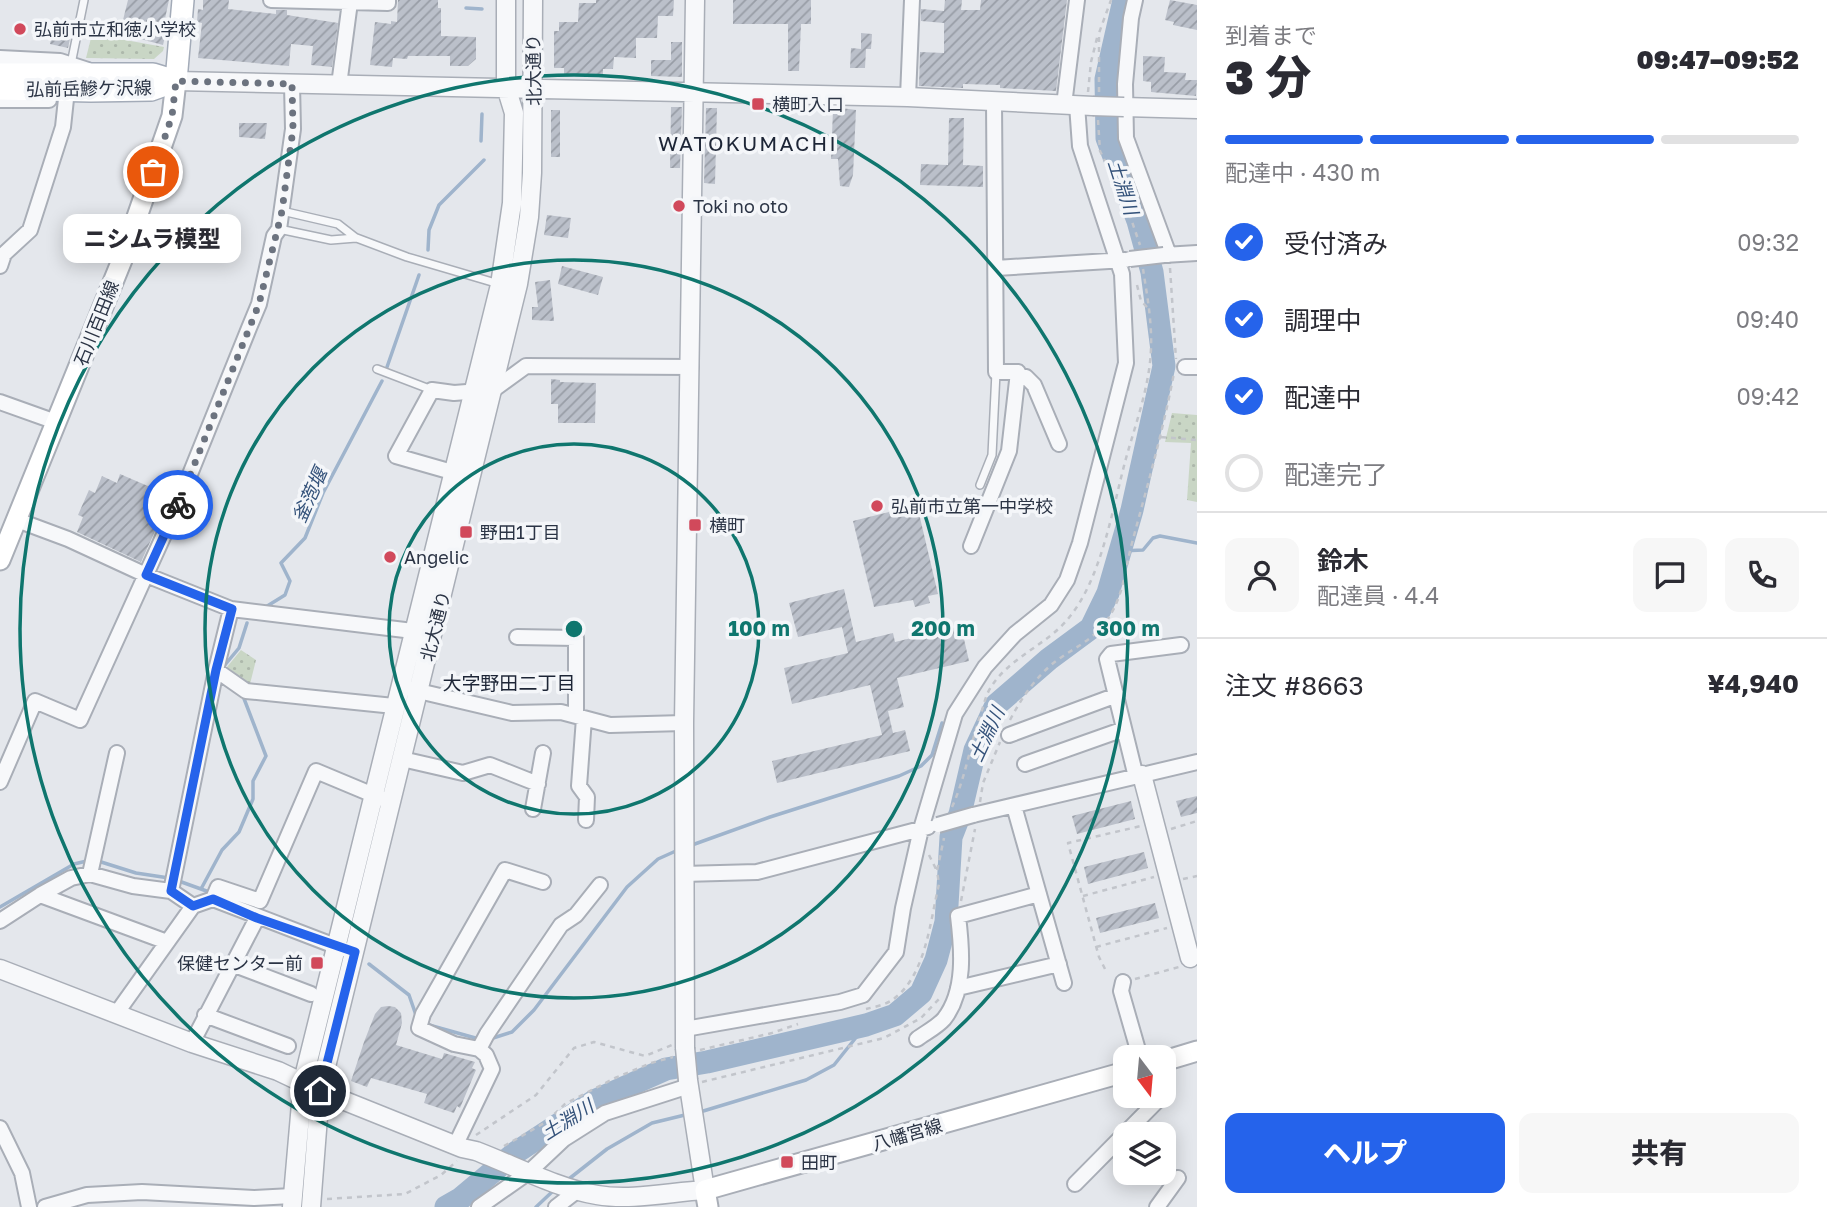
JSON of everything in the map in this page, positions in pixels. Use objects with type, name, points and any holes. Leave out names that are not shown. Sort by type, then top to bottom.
[{"type":"main road","name":"弘前岳鰺ケ沢線","points":[[0,74],[151,90],[176,81],[183,0]]},
{"type":"main road","name":"石川百田線","points":[[0,560],[122,260],[172,116],[176,81]]},
{"type":"main road","name":"弘前岳鰺ケ沢線","points":[[0,89],[92,82]]},
{"type":"main road","points":[[1176,1057],[1197,1051]]},
{"type":"main road","name":"八幡宮線","points":[[706,1199],[1113,1076]]},
{"type":"street","points":[[271,0],[388,4],[388,0]]},
{"type":"street","name":"北大通り","points":[[292,1202],[303,1081],[500,285],[512,203],[514,114],[506,87],[506,0]]},
{"type":"street","name":"北大通り","points":[[315,1203],[320,1091],[518,284],[533,173],[533,0]]},
{"type":"street","points":[[0,969],[192,1043],[303,1081],[320,1091],[572,1188],[598,1201],[617,1197],[706,1199],[684,1045],[684,723],[695,0]]},
{"type":"street","points":[[908,97],[912,0]]},
{"type":"street","points":[[1077,0],[1086,103],[1077,121],[1080,146],[1130,259]]},
{"type":"street","points":[[1135,0],[1126,71],[1126,138],[1166,255]]},
{"type":"street","points":[[339,85],[350,2]]},
{"type":"street","points":[[0,58],[71,64],[92,82],[66,99],[0,100]]},
{"type":"street","points":[[176,81],[908,97],[1197,108]]},
{"type":"street","points":[[0,782],[36,701],[80,720],[178,504],[259,304],[282,211],[293,129],[292,84]]},
{"type":"street","points":[[0,266],[4,254],[30,230],[63,127],[66,99]]},
{"type":"street","points":[[971,547],[1009,451],[1018,376],[1018,372],[996,372],[994,102]]},
{"type":"street","points":[[996,268],[1197,253]]},
{"type":"street","points":[[684,1045],[863,995],[896,952],[921,829],[955,714],[985,667],[1015,634],[1051,605],[1067,580],[1080,543],[1126,363],[1122,274],[1130,259]]},
{"type":"street","points":[[452,472],[396,456],[432,390],[454,393],[493,390],[527,366],[691,367]]},
{"type":"street","points":[[1018,376],[1026,377],[1034,384],[1059,444]]},
{"type":"street","points":[[0,402],[56,422]]},
{"type":"street","points":[[17,520],[232,609],[413,631]]},
{"type":"street","points":[[173,884],[216,670],[232,609]]},
{"type":"street","points":[[517,637],[576,638],[580,717],[579,786],[587,797],[586,820]]},
{"type":"street","points":[[1181,645],[1111,654],[1107,659],[1124,729],[1156,827],[1181,924],[1193,957]]},
{"type":"street","points":[[216,670],[246,691],[394,706]]},
{"type":"street","points":[[401,686],[512,713],[561,712],[610,725],[684,723]]},
{"type":"street","points":[[1009,735],[1117,695]]},
{"type":"street","points":[[1025,764],[1124,729]]},
{"type":"street","points":[[90,874],[117,753]]},
{"type":"street","points":[[533,809],[543,753]]},
{"type":"street","points":[[402,760],[463,773],[490,765],[538,784]]},
{"type":"street","points":[[683,874],[757,872],[921,829],[942,829],[976,815],[1197,762]]},
{"type":"street","points":[[116,1014],[193,906],[215,895],[218,887],[260,901],[316,772],[391,802]]},
{"type":"street","points":[[1014,806],[1064,983]]},
{"type":"street","points":[[483,1042],[454,1044],[421,1021],[505,870],[543,881]]},
{"type":"street","points":[[0,921],[71,878],[90,874],[133,886],[173,884]]},
{"type":"street","points":[[173,884],[193,906]]},
{"type":"street","points":[[463,1147],[492,1069],[483,1042],[561,925],[576,915],[600,886]]},
{"type":"street","points":[[917,1039],[943,1020],[958,988],[962,949],[958,916],[1039,894]]},
{"type":"street","points":[[40,895],[167,942]]},
{"type":"street","points":[[215,895],[257,918],[355,952]]},
{"type":"street","points":[[192,1043],[257,918]]},
{"type":"street","points":[[232,964],[311,994]]},
{"type":"street","points":[[958,988],[1059,964]]},
{"type":"street","points":[[1123,982],[1121,991],[1137,1045]]},
{"type":"street","points":[[205,1015],[288,1046]]},
{"type":"street","points":[[479,1207],[533,1173],[564,1139],[605,1113],[688,1083]]},
{"type":"street","points":[[1074,1184],[1150,1108]]},
{"type":"street","points":[[0,1128],[22,1172],[29,1207]]},
{"type":"street","points":[[1157,1207],[1178,1178]]},
{"type":"street","points":[[556,1207],[572,1188]]},
{"type":"street","points":[[45,1207],[87,1195],[142,1192],[292,1202]]},
{"type":"lane","points":[[71,64],[84,0]]},
{"type":"lane","points":[[282,211],[338,224],[353,236],[407,257],[500,285]]},
{"type":"lane","points":[[279,229],[331,240],[356,238],[353,236]]},
{"type":"lane","points":[[377,369],[432,390]]},
{"type":"lane","points":[[980,485],[992,455],[996,372]]},
{"type":"path","points":[[1111,0],[1092,53],[1086,103],[1100,151],[1135,222],[1140,244]]},
{"type":"path","points":[[1086,103],[1099,33]]},
{"type":"path","points":[[1094,148],[1100,151]]},
{"type":"path","points":[[976,815],[983,783],[1024,695],[1053,664],[1087,642],[1103,626],[1119,603],[1127,560],[1183,367],[1166,255]]},
{"type":"path","points":[[951,808],[960,790],[970,744],[992,685],[1066,622],[1094,571],[1142,404],[1151,349],[1149,309],[1130,259]]},
{"type":"path","points":[[1134,276],[1141,301],[1149,309]]},
{"type":"path","points":[[1161,436],[1197,440]]},
{"type":"path","points":[[1105,969],[1096,947],[1068,843],[1197,821]]},
{"type":"path","points":[[862,1010],[892,1000],[905,987],[917,968],[939,884],[937,871],[942,829]]},
{"type":"path","points":[[930,860],[937,871]]},
{"type":"path","points":[[1082,896],[1168,874]]},
{"type":"path","points":[[1096,947],[1181,924]]},
{"type":"path","points":[[1123,982],[1182,966],[1193,957]]},
{"type":"path","points":[[315,1203],[405,1194],[441,1175],[458,1160],[463,1147],[536,1095],[574,1048],[594,1042],[645,1056],[684,1045],[772,1033],[805,1021]]},
{"type":"path","points":[[503,1146],[546,1122],[565,1104],[684,1045]]},
{"type":"green space","points":[[92,34],[164,47],[154,59],[86,58]]},
{"type":"green space","points":[[1172,413],[1197,415],[1197,502],[1187,500],[1191,443],[1165,442]]},
{"type":"green space","points":[[241,650],[256,660],[250,684],[227,667]]},
{"type":"building","points":[[128,0],[169,0],[163,28],[167,28],[163,45],[114,32],[117,19],[123,20]]},
{"type":"building","points":[[203,0],[229,0],[228,9],[276,14],[276,10],[287,10],[287,15],[338,23],[332,67],[311,65],[313,46],[291,44],[289,66],[198,58],[202,23],[197,22],[198,9],[203,10]]},
{"type":"building","points":[[398,0],[438,0],[438,8],[441,8],[441,36],[476,37],[476,59],[468,66],[450,66],[450,56],[408,56],[407,59],[393,58],[392,67],[370,65],[375,22],[397,22]]},
{"type":"building","points":[[596,0],[674,0],[673,16],[658,16],[657,38],[636,38],[636,58],[614,57],[613,69],[603,69],[603,76],[564,76],[564,68],[554,68],[554,31],[559,31],[559,22],[578,22],[579,3],[596,3]]},
{"type":"building","points":[[733,0],[811,0],[811,24],[801,24],[799,71],[788,71],[788,24],[733,24]]},
{"type":"building","points":[[945,0],[962,0],[961,10],[980,10],[981,0],[1067,0],[1056,91],[1000,88],[1000,85],[963,84],[963,88],[919,86],[920,52],[944,53],[944,23],[921,21],[921,9],[944,11]]},
{"type":"building","points":[[1170,0],[1197,5],[1197,30],[1173,25],[1174,22],[1165,20]]},
{"type":"building","points":[[53,30],[71,34],[68,48],[50,44]]},
{"type":"building","points":[[861,33],[872,34],[871,49],[866,49],[865,68],[850,68],[851,48],[861,49]]},
{"type":"building","points":[[671,42],[682,42],[682,77],[651,76],[651,60],[671,60]]},
{"type":"building","points":[[1143,56],[1165,57],[1164,72],[1186,73],[1185,80],[1197,80],[1196,96],[1151,92],[1151,82],[1143,81]]},
{"type":"building","points":[[671,107],[682,107],[680,168],[670,168]]},
{"type":"building","points":[[706,108],[717,108],[715,184],[704,183]]},
{"type":"building","points":[[551,110],[560,110],[560,157],[551,157]]},
{"type":"building","points":[[833,110],[856,110],[853,175],[849,187],[840,186],[838,159],[831,159]]},
{"type":"building","points":[[949,118],[964,118],[963,165],[983,166],[983,187],[920,185],[921,164],[948,165]]},
{"type":"building","points":[[239,123],[267,123],[265,139],[239,137]]},
{"type":"building","points":[[547,215],[571,218],[568,238],[544,235]]},
{"type":"building","points":[[562,266],[603,277],[598,295],[558,284]]},
{"type":"building","points":[[550,280],[554,321],[532,320],[532,307],[538,307],[535,282]]},
{"type":"building","points":[[551,379],[560,382],[596,383],[595,423],[558,423],[558,404],[551,404]]},
{"type":"building","points":[[120,474],[171,496],[141,562],[77,532],[83,517],[78,515],[89,490],[95,493],[102,476],[117,483]]},
{"type":"building","points":[[917,505],[938,594],[928,596],[930,603],[915,607],[913,600],[874,607],[853,521]]},
{"type":"building","points":[[844,589],[856,642],[893,633],[895,642],[961,626],[969,661],[897,678],[904,707],[888,711],[893,733],[905,730],[910,751],[777,783],[772,761],[882,735],[870,685],[792,704],[784,668],[848,653],[842,627],[798,637],[789,603]]},
{"type":"building","points":[[1197,796],[1197,813],[1181,817],[1176,801]]},
{"type":"building","points":[[1131,801],[1135,819],[1077,834],[1072,816]]},
{"type":"building","points":[[1144,852],[1148,868],[1088,884],[1084,867]]},
{"type":"building","points":[[1155,903],[1159,918],[1100,933],[1096,918]]},
{"type":"building","points":[[381,1007],[395,1007],[401,1013],[402,1023],[396,1045],[442,1059],[444,1053],[475,1062],[472,1068],[476,1070],[460,1108],[457,1106],[454,1113],[424,1103],[427,1094],[371,1078],[367,1087],[351,1081],[375,1014]]},
{"type":"waterway","name":"土淵川","points":[[446,1207],[460,1199],[515,1153],[594,1101],[666,1069],[866,1025],[895,1015],[921,993],[936,960],[946,922],[951,837],[960,814],[975,750],[996,705],[1049,659],[1091,628],[1108,593],[1132,510],[1164,366],[1152,272],[1138,221],[1107,138],[1106,79],[1124,0]]},
{"type":"waterway","name":"釜萢堰","points":[[466,8],[482,9]]},
{"type":"waterway","name":"釜萢堰","points":[[481,141],[482,114]]},
{"type":"waterway","name":"釜萢堰","points":[[428,250],[429,230],[439,205],[484,160]]},
{"type":"waterway","name":"釜萢堰","points":[[387,367],[419,275]]},
{"type":"waterway","name":"釜萢堰","points":[[264,608],[285,595],[290,581],[281,563],[305,538],[323,493],[382,381]]},
{"type":"waterway","points":[[1120,551],[1143,550],[1153,538],[1160,536],[1197,543]]},
{"type":"waterway","name":"釜萢堰","points":[[224,666],[239,648],[247,623]]},
{"type":"waterway","name":"釜萢堰","points":[[201,889],[222,850],[239,832],[253,799],[253,781],[266,756],[243,696]]},
{"type":"waterway","points":[[692,845],[899,776],[921,766],[932,755],[942,723]]},
{"type":"waterway","points":[[490,1039],[512,1032],[534,1010],[627,887],[658,859],[678,850]]},
{"type":"waterway","points":[[0,907],[74,864],[91,860]]},
{"type":"waterway","points":[[98,861],[136,873],[169,878]]},
{"type":"waterway","points":[[176,880],[212,893]]},
{"type":"waterway","points":[[369,964],[409,995],[417,1018]]},
{"type":"waterway","points":[[429,1025],[479,1039]]},
{"type":"waterway","points":[[700,1112],[806,1080],[834,1065],[866,1025]]},
{"type":"waterway","points":[[565,1182],[607,1149],[652,1123],[689,1114]]},
{"type":"waterway","points":[[536,1207],[553,1191]]},
{"type":"way so far","points":[[153,172],[172,116],[176,81],[292,84],[293,129],[282,211],[259,304],[178,505]]},
{"type":"place","name":"弘前市立和徳小学校","points":[[20,29]]},
{"type":"place","name":"横町入口","points":[[758,104]]},
{"type":"place","name":"ニシムラ模型","points":[[153,172]]},
{"type":"place","name":"Toki no oto","points":[[679,206]]},
{"type":"place","name":"弘前市立第一中学校","points":[[877,506]]},
{"type":"place","name":"横町","points":[[695,525]]},
{"type":"place","name":"野田1丁目","points":[[466,532]]},
{"type":"place","name":"Angelic","points":[[390,557]]},
{"type":"place","name":"保健センター前","points":[[317,963]]},
{"type":"place","name":"田町","points":[[787,1162]]},
{"type":"district","name":"WATOKUMACHI","points":[[748,143]]},
{"type":"district","name":"大字野田二丁目","points":[[509,682]]},
{"type":"route","points":[[178,505],[146,575],[232,609],[216,670],[171,891],[193,906],[213,899],[257,918],[355,952],[320,1091]]}]
